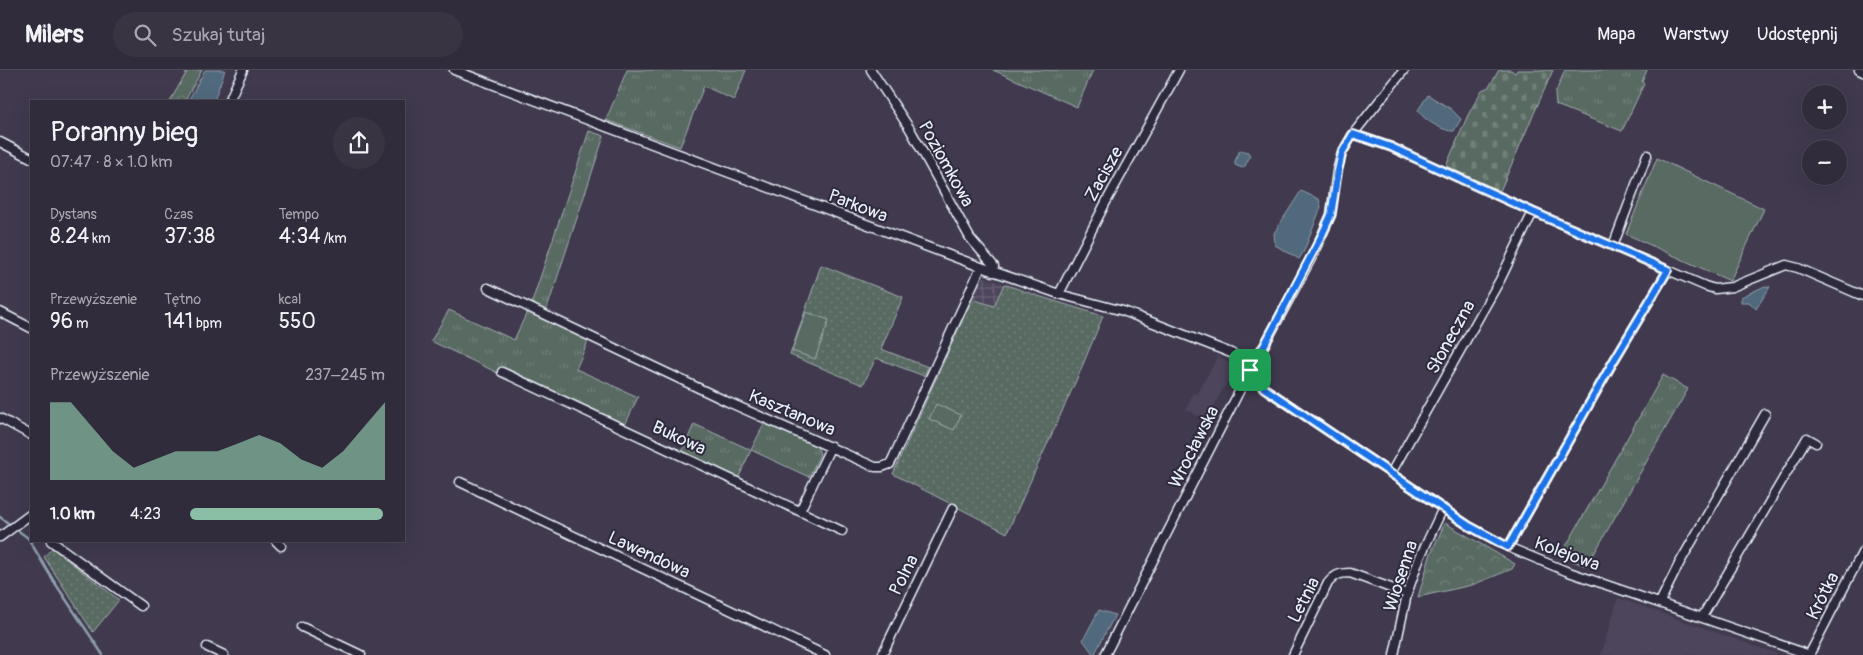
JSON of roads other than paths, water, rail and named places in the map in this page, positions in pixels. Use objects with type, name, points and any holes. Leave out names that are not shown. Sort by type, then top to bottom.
[{"type":"street","points":[[229,100],[244,70]]},
{"type":"street","name":"Parkowa","points":[[454,70],[993,272],[1059,294],[1123,312],[1225,350],[1237,356],[1250,370]]},
{"type":"street","name":"Poziomkowa","points":[[871,70],[910,129],[970,238],[994,266],[993,272]]},
{"type":"street","name":"Zacisze","points":[[1059,294],[1106,202],[1179,70]]},
{"type":"street","name":"Wrocławska","points":[[1105,655],[1254,359],[1264,346],[1322,235],[1331,215],[1342,153],[1353,134],[1404,70]]},
{"type":"street","points":[[1859,70],[1863,72]]},
{"type":"street","points":[[1353,134],[1391,147],[1533,212],[1705,286],[1723,289],[1732,287],[1786,265],[1798,268],[1863,296]]},
{"type":"street","points":[[0,142],[30,157]]},
{"type":"street","points":[[1614,246],[1648,155]]},
{"type":"street","name":"Słoneczna","points":[[1391,474],[1500,280],[1533,212]]},
{"type":"street","name":"Kasztanowa","points":[[488,288],[728,402],[876,467],[882,467],[890,464],[980,267]]},
{"type":"street","points":[[1508,547],[1613,362],[1668,270]]},
{"type":"street","points":[[0,312],[30,327]]},
{"type":"street","name":"Kolejowa","points":[[1250,370],[1264,388],[1469,526],[1508,547],[1566,571],[1809,655]]},
{"type":"street","name":"Bukowa","points":[[502,372],[842,531]]},
{"type":"street","points":[[1660,602],[1679,564],[1765,414]]},
{"type":"street","points":[[0,418],[30,434]]},
{"type":"street","points":[[1702,617],[1807,438],[1816,443]]},
{"type":"street","points":[[800,511],[831,446]]},
{"type":"street","name":"Lawendowa","points":[[460,482],[825,655]]},
{"type":"street","name":"Polna","points":[[882,655],[953,508]]},
{"type":"street","name":"Wiosenna","points":[[1394,655],[1408,594],[1420,557],[1442,508]]},
{"type":"street","points":[[0,537],[28,516]]},
{"type":"street","points":[[52,542],[142,606]]},
{"type":"street","name":"Krótka","points":[[1809,655],[1863,551]]},
{"type":"street","name":"Letnia","points":[[1293,655],[1328,583],[1335,575],[1350,573],[1408,594]]},
{"type":"street","points":[[302,627],[361,655]]},
{"type":"street","points":[[207,647],[224,655]]},
{"type":"water","points":[[205,70],[225,70],[214,100],[189,100]]},
{"type":"water","points":[[1428,95],[1451,109],[1461,119],[1454,131],[1439,127],[1420,114],[1418,110]]},
{"type":"water","points":[[1240,150],[1248,152],[1250,156],[1242,168],[1235,165]]},
{"type":"water","points":[[1301,191],[1319,199],[1321,207],[1299,259],[1275,245],[1274,233]]},
{"type":"water","points":[[1765,286],[1770,287],[1756,309],[1749,302],[1741,302],[1741,297]]},
{"type":"water","points":[[1099,610],[1115,615],[1094,655],[1083,640]]},
{"type":"waterway","points":[[0,517],[30,541]]},
{"type":"waterway","points":[[30,542],[53,580],[103,655]]}]
